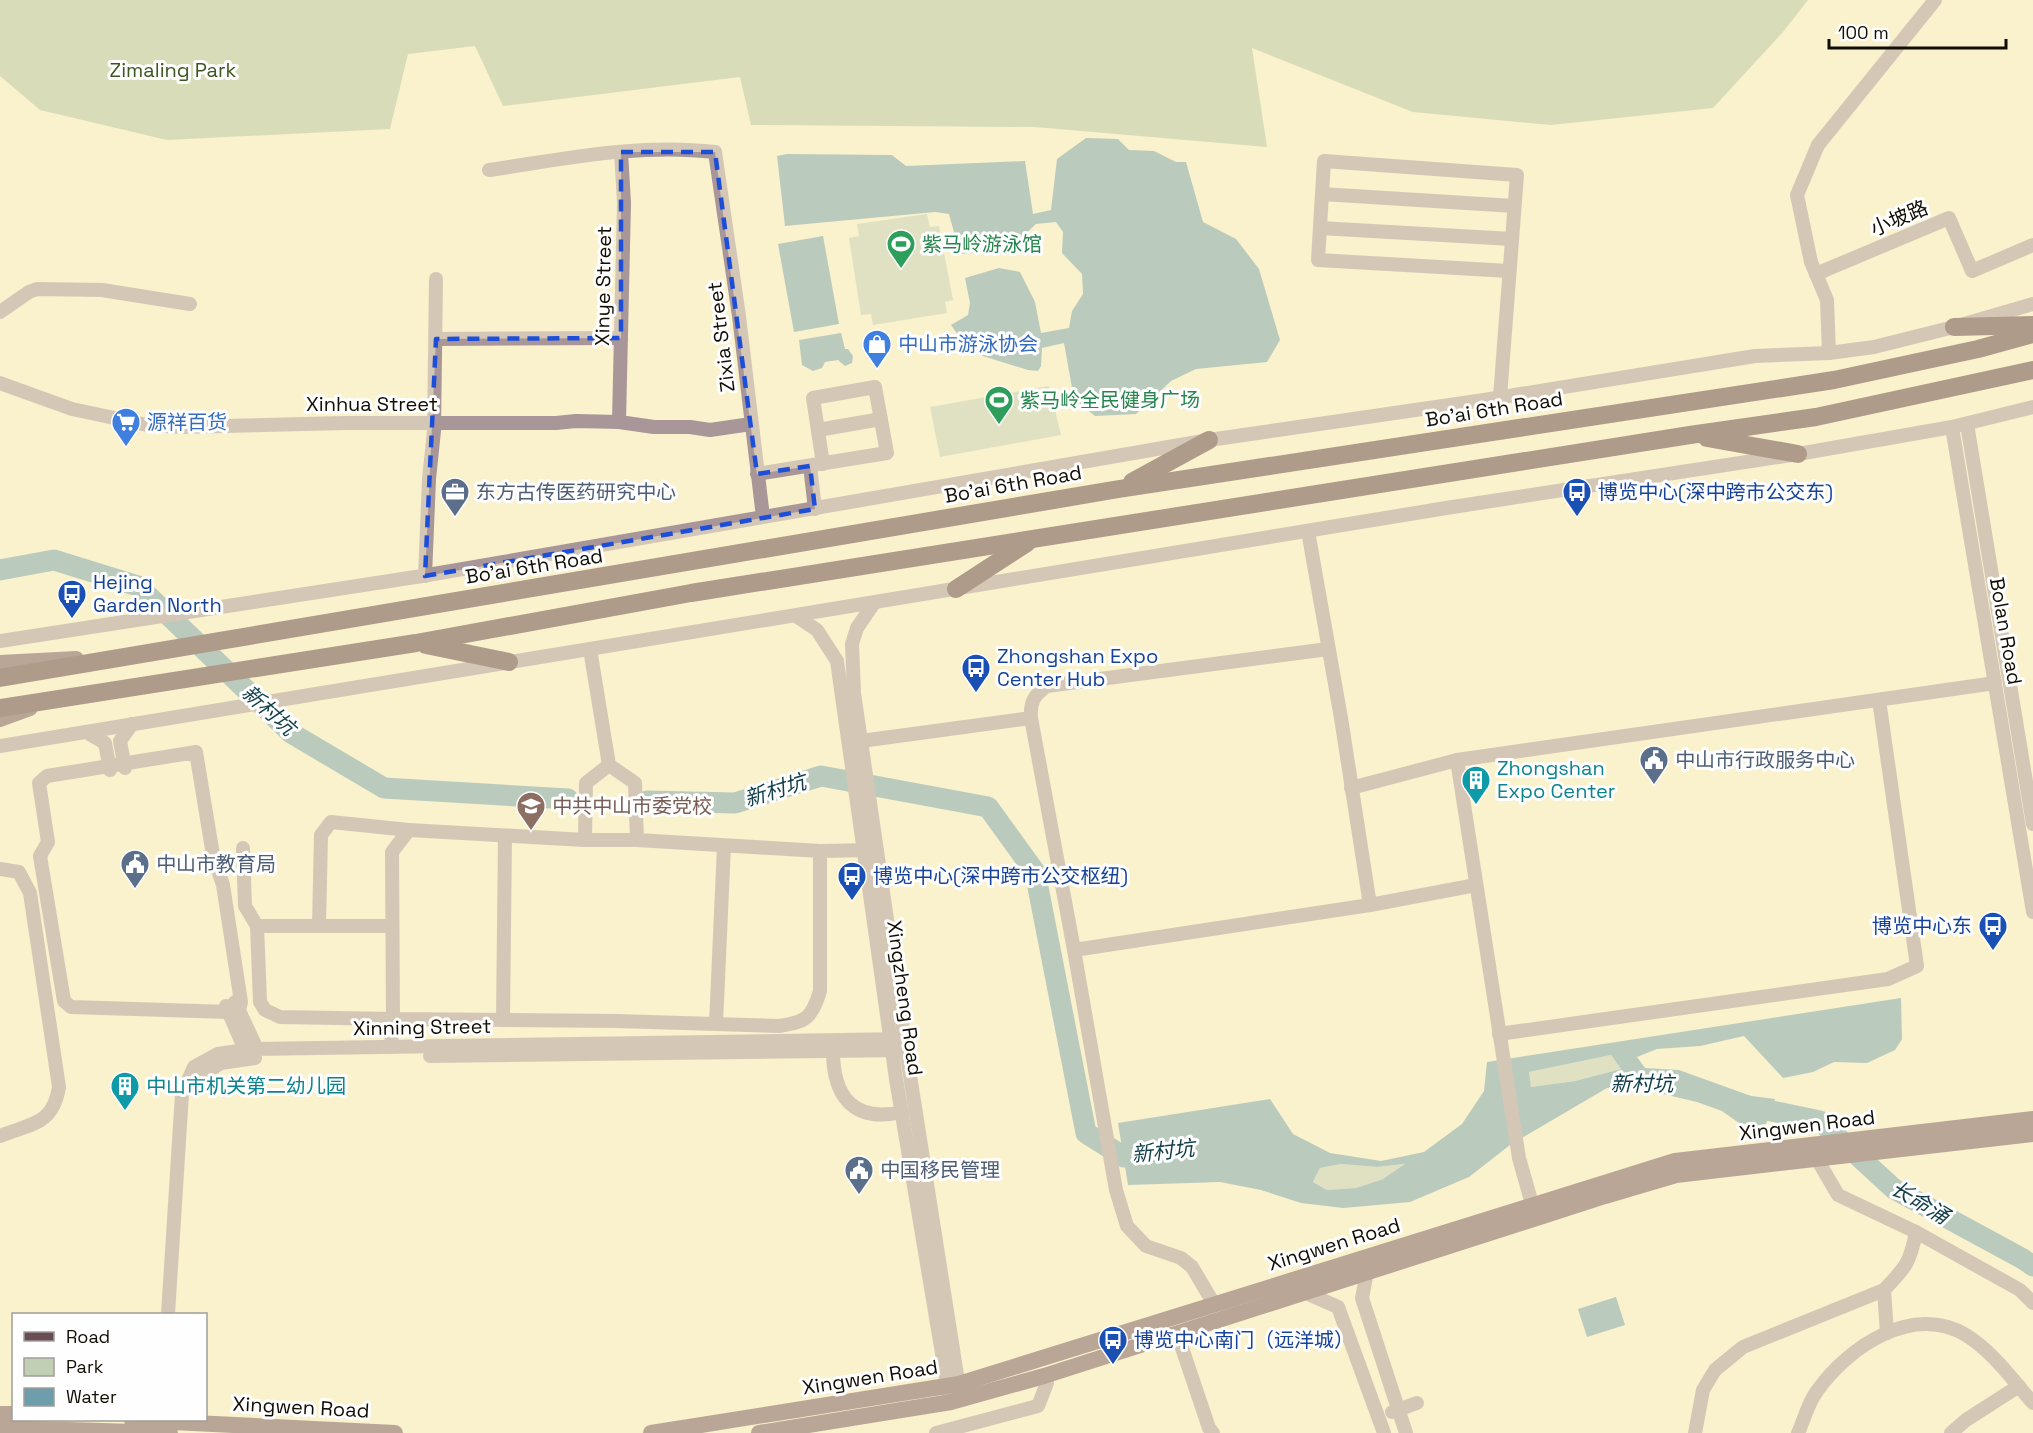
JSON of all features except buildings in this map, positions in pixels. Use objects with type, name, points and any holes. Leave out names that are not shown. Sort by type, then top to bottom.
[{"type":"highway","points":[[1954,327],[2033,325]]},
{"type":"highway","name":"Bo'ai 6th Road","points":[[0,678],[1119,489],[1834,380],[1978,350],[2033,334]]},
{"type":"highway","points":[[0,708],[416,643],[691,593],[1033,538],[1816,417],[2033,370]]},
{"type":"highway","points":[[1690,435],[1798,454]]},
{"type":"highway","points":[[1119,489],[1209,441]]},
{"type":"highway","points":[[956,589],[1033,538]]},
{"type":"highway","points":[[416,643],[509,662]]},
{"type":"main road","points":[[0,663],[128,656]]},
{"type":"main road","points":[[0,719],[55,699]]},
{"type":"main road","name":"Xingwen Road","points":[[1869,1146],[2033,1119]]},
{"type":"main road","name":"Xingwen Road","points":[[651,1433],[955,1393],[1214,1304],[1675,1161],[2033,1134]]},
{"type":"main road","name":"Xingwen Road","points":[[759,1433],[1044,1376],[1676,1175],[1816,1159],[1831,1150]]},
{"type":"main road","name":"Xingwen Road","points":[[140,1421],[165,1427]]},
{"type":"main road","name":"Xingwen Road","points":[[0,1428],[165,1427],[395,1433]]},
{"type":"street","points":[[1829,353],[1827,300],[1811,262],[1797,195],[1818,145],[1935,0]]},
{"type":"street","name":"Zixia Street","points":[[621,152],[681,150],[715,152],[763,518]]},
{"type":"street","points":[[489,170],[621,152]]},
{"type":"street","name":"Xinye Street","points":[[619,422],[624,203],[621,152]]},
{"type":"street","points":[[1500,396],[1517,175],[1324,161],[1318,260],[1509,272]]},
{"type":"street","points":[[1322,195],[1514,206]]},
{"type":"street","name":"小坡路","points":[[1816,274],[1949,218],[1972,271],[2033,244]]},
{"type":"street","points":[[1320,228],[1512,239]]},
{"type":"street","points":[[425,576],[434,423],[436,279]]},
{"type":"street","points":[[0,312],[37,289],[102,290],[190,304]]},
{"type":"street","name":"Bo'ai 6th Road","points":[[0,640],[425,576],[1209,441],[1755,356],[1829,353],[1874,346],[1954,327],[2033,304]]},
{"type":"street","points":[[436,339],[621,338]]},
{"type":"street","name":"Xinhua Street","points":[[0,382],[72,409],[147,425],[182,427],[345,423],[619,422],[654,427],[690,427],[710,430],[751,424]]},
{"type":"street","points":[[757,474],[816,465],[887,453],[875,387],[813,398],[818,430],[816,465],[815,509]]},
{"type":"street","points":[[0,746],[1308,531],[1798,454],[1952,427],[2032,408]]},
{"type":"street","points":[[818,430],[881,419]]},
{"type":"street","name":"Bolan Road","points":[[1967,424],[2033,824]]},
{"type":"street","name":"Bolan Road","points":[[1952,427],[2033,912]]},
{"type":"street","points":[[1308,531],[1370,905]]},
{"type":"street","name":"Xingzheng Road","points":[[855,740],[852,644],[856,628],[874,603]]},
{"type":"street","name":"Xingzheng Road","points":[[796,616],[817,630],[837,661],[855,740],[899,1044],[955,1393]]},
{"type":"street","points":[[590,649],[609,765],[635,783],[637,840]]},
{"type":"street","points":[[1214,1304],[1192,1267],[1181,1258],[1146,1246],[1127,1226],[1112,1172],[1030,704],[1037,693],[1047,686],[1328,649]]},
{"type":"street","points":[[1351,788],[1456,760],[1995,683]]},
{"type":"street","points":[[1500,1041],[1887,979],[1917,966],[1879,700]]},
{"type":"street","points":[[855,740],[1031,718]]},
{"type":"street","points":[[125,766],[120,741],[132,724]]},
{"type":"street","points":[[86,732],[105,743],[110,768]]},
{"type":"street","points":[[196,752],[213,855],[223,885],[241,1002],[232,1007],[71,1007],[64,1001],[40,856],[48,842],[39,783],[47,776],[125,766],[196,752]]},
{"type":"street","points":[[1456,760],[1519,1158],[1532,1204]]},
{"type":"street","points":[[585,840],[586,783],[609,765]]},
{"type":"street","points":[[319,926],[321,835],[331,822],[505,836],[637,840],[820,851],[871,850]]},
{"type":"street","points":[[391,1047],[393,1019],[392,852],[409,830]]},
{"type":"street","points":[[503,1020],[505,836]]},
{"type":"street","points":[[716,1024],[724,846]]},
{"type":"street","points":[[243,848],[245,906],[257,926],[260,1002],[266,1010],[280,1017],[779,1026],[800,1023],[815,1009],[820,991],[820,851]]},
{"type":"street","points":[[0,869],[19,872],[30,893],[59,1087],[56,1104],[48,1117],[0,1136]]},
{"type":"street","points":[[1074,950],[1370,905],[1476,885]]},
{"type":"street","points":[[257,926],[392,926]]},
{"type":"street","points":[[232,1007],[251,1050]]},
{"type":"street","points":[[175,1313],[190,1095],[202,1074],[221,1063],[256,1058],[833,1051],[899,1044]]},
{"type":"street","name":"Xingzheng Road","points":[[899,1044],[902,1112],[955,1393]]},
{"type":"street","name":"Xinning Street","points":[[168,1313],[183,1094],[194,1067],[218,1054],[251,1050],[391,1047],[899,1044]]},
{"type":"street","points":[[833,1051],[833,1070],[839,1089],[848,1103],[863,1113],[885,1116],[902,1112]]},
{"type":"street","points":[[1816,1159],[1838,1195],[1916,1232],[2020,1290],[2033,1303]]},
{"type":"street","points":[[1695,1433],[1703,1390],[1714,1370],[1743,1347],[1884,1290],[1902,1272],[1911,1258],[1916,1232]]},
{"type":"street","points":[[1367,1272],[1362,1298],[1406,1433]]},
{"type":"street","points":[[1884,1290],[1887,1333]]},
{"type":"street","points":[[1304,1292],[1338,1307],[1384,1433]]},
{"type":"street","points":[[1798,1433],[1816,1392],[1840,1365],[1871,1341],[1902,1326],[1939,1324],[1965,1335],[1995,1357],[2033,1403]]},
{"type":"street","points":[[1177,1333],[1209,1428],[1213,1433]]},
{"type":"street","points":[[936,1433],[1038,1406],[1047,1383],[1044,1376]]},
{"type":"street","points":[[1951,1433],[1966,1420],[2019,1386]]},
{"type":"street","points":[[1378,1417],[1417,1402]]},
{"type":"highlighted area","points":[[621,152],[715,152],[757,474],[810,466],[815,509],[425,576],[436,339],[621,338]]},
{"type":"green space","name":"Zimaling Park","points":[[0,0],[1808,0],[1783,32],[1713,108],[1551,125],[1413,112],[1252,48],[1267,147],[1035,127],[751,125],[740,77],[503,106],[475,46],[408,54],[390,129],[167,140],[40,110],[0,76]]},
{"type":"green space","name":"紫马岭游泳馆","points":[[927,214],[930,227],[939,226],[953,300],[945,302],[947,313],[873,325],[871,314],[861,315],[849,238],[859,236],[857,224]]},
{"type":"green space","points":[[1049,386],[1061,435],[940,457],[930,407]]},
{"type":"green space","points":[[1611,1055],[1621,1069],[1575,1081],[1531,1087],[1529,1072]]},
{"type":"green space","points":[[1341,1164],[1377,1167],[1407,1164],[1383,1179],[1356,1188],[1327,1190],[1313,1182],[1320,1168]]},
{"type":"water","points":[[1086,138],[1118,139],[1129,150],[1154,151],[1176,162],[1186,162],[1203,222],[1236,239],[1259,269],[1280,340],[1267,362],[1196,369],[1171,381],[1136,414],[1095,416],[1074,399],[1064,343],[1042,348],[1041,366],[1038,371],[1028,370],[970,352],[951,325],[968,315],[970,303],[965,278],[999,268],[1020,272],[1035,302],[1041,333],[1069,328],[1072,311],[1083,294],[1082,274],[1062,253],[1063,232],[1056,222],[1036,224],[1020,239],[1000,249],[960,254],[949,214],[935,212],[785,226],[777,156],[787,154],[892,155],[906,166],[1025,161],[1033,214],[1051,210],[1057,159]]},
{"type":"water","points":[[823,236],[839,324],[794,332],[778,244]]},
{"type":"water","points":[[841,333],[845,349],[848,349],[853,356],[852,363],[845,366],[838,360],[825,362],[822,368],[813,371],[802,365],[799,340]]},
{"type":"water","points":[[1901,998],[1902,1039],[1895,1050],[1867,1063],[1834,1062],[1813,1072],[1783,1078],[1744,1036],[1700,1046],[1657,1049],[1637,1057],[1645,1068],[1679,1070],[1751,1096],[1775,1099],[1766,1124],[1758,1126],[1739,1123],[1722,1111],[1697,1102],[1646,1090],[1607,1088],[1510,1145],[1469,1177],[1410,1202],[1343,1208],[1301,1203],[1261,1190],[1220,1182],[1128,1185],[1118,1123],[1270,1099],[1293,1134],[1330,1153],[1381,1161],[1424,1152],[1462,1124],[1484,1091],[1487,1062]],"holes":[[[1611,1055],[1621,1069],[1575,1081],[1531,1087],[1529,1072]],[[1341,1164],[1377,1167],[1405,1164],[1383,1179],[1356,1188],[1327,1190],[1313,1182],[1320,1168]]]},
{"type":"water","points":[[1616,1297],[1625,1325],[1587,1337],[1578,1309]]},
{"type":"waterway","name":"新村坑","points":[[0,570],[54,560],[138,586],[291,733],[384,788],[568,799]]},
{"type":"waterway","name":"新村坑","points":[[647,801],[735,803],[821,776],[988,807],[1035,872],[1086,1133],[1124,1157],[1151,1153]]},
{"type":"waterway","name":"长命涌","points":[[1743,1105],[1820,1121],[1894,1189],[2033,1266]]},
{"type":"place","name":"紫马岭游泳馆","points":[[901,270]]},
{"type":"place","name":"中山市游泳协会","points":[[877,370]]},
{"type":"place","name":"紫马岭全民健身广场","points":[[999,426]]},
{"type":"place","name":"源祥百货","points":[[126,448]]},
{"type":"place","name":"东方古传医药研究中心","points":[[455,518]]},
{"type":"place","name":"博览中心(深中跨市公交东)","points":[[1577,518]]},
{"type":"place","name":"Hejing Garden North","points":[[72,620]]},
{"type":"place","name":"Zhongshan Expo Center Hub","points":[[976,694]]},
{"type":"place","name":"中山市行政服务中心","points":[[1654,786]]},
{"type":"place","name":"Zhongshan Expo Center","points":[[1476,806]]},
{"type":"place","name":"中共中山市委党校","points":[[531,832]]},
{"type":"place","name":"中山市教育局","points":[[135,890]]},
{"type":"place","name":"博览中心(深中跨市公交枢纽)","points":[[852,902]]},
{"type":"place","name":"博览中心东","points":[[1993,952]]},
{"type":"place","name":"中山市机关第二幼儿园","points":[[125,1112]]},
{"type":"place","name":"中国移民管理","points":[[859,1196]]},
{"type":"place","name":"博览中心南门（远洋城）","points":[[1113,1366]]}]
